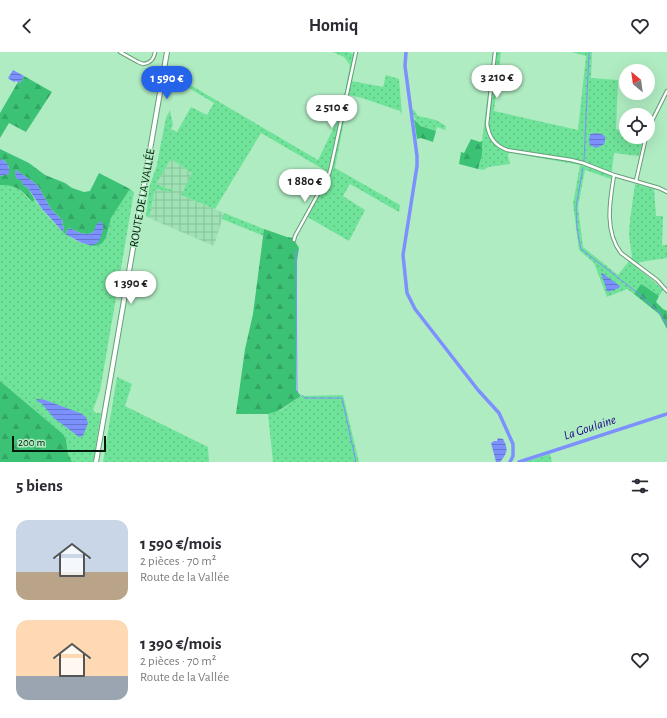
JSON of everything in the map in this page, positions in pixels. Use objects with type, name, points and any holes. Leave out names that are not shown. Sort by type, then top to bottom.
[{"type":"main road","name":"ROUTE DE LA VALLÉE","points":[[96,462],[167,52]]},
{"type":"street","points":[[120,52],[144,64],[152,60],[155,52]]},
{"type":"street","points":[[294,240],[331,167],[356,52]]},
{"type":"street","points":[[495,52],[487,124],[490,136],[496,144],[507,150],[583,163],[614,175],[667,192]]},
{"type":"street","points":[[655,116],[667,91]]},
{"type":"street","points":[[636,181],[645,144]]},
{"type":"street","points":[[614,175],[611,191],[609,221],[617,248],[657,280],[667,291]]},
{"type":"shaded area","points":[[333,52],[348,52],[353,54],[353,52],[357,52],[352,81],[383,87],[386,75],[399,79],[402,115],[400,111],[349,95],[335,168],[400,205],[399,212],[350,184],[343,196],[365,210],[349,241],[304,215],[328,172],[261,133],[215,209],[181,195],[192,173],[171,159],[156,184],[171,190],[171,192],[155,189],[149,218],[146,216],[149,188],[157,165],[166,118],[170,110],[173,125],[171,129],[177,132],[191,107],[207,115],[214,103],[187,87],[183,92],[176,88],[180,79],[318,160],[341,113],[350,65],[344,57]]},
{"type":"shaded area","points":[[493,52],[501,52],[494,111],[578,130],[586,56],[572,52],[592,52],[591,78],[618,80],[616,129],[619,130],[619,144],[642,144],[639,156],[614,153],[611,179],[585,170],[578,207],[583,247],[618,275],[632,257],[629,235],[635,184],[654,189],[656,216],[663,216],[662,245],[667,245],[667,258],[640,262],[636,267],[663,290],[659,296],[641,285],[634,294],[627,289],[607,297],[594,263],[579,250],[573,204],[580,165],[509,153],[508,156],[510,164],[488,167],[484,170],[478,169],[482,155],[482,141]]},
{"type":"shaded area","points":[[412,110],[414,110],[418,116],[436,120],[446,126],[445,130],[437,127],[436,131],[420,125],[415,119]]},
{"type":"shaded area","points":[[171,159],[192,173],[181,195],[224,213],[214,246],[149,218],[155,189],[171,192],[171,190],[156,184]]},
{"type":"shaded area","points":[[0,185],[14,187],[21,191],[31,202],[35,200],[58,227],[73,239],[88,244],[106,239],[111,218],[130,189],[134,192],[100,391],[93,410],[96,413],[101,413],[93,462],[72,462],[68,454],[66,439],[63,434],[0,381]]},
{"type":"shaded area","points":[[224,213],[264,229],[264,236],[222,219]]},
{"type":"shaded area","points":[[117,377],[132,384],[125,406],[208,447],[209,462],[103,462]]},
{"type":"shaded area","points":[[343,395],[359,462],[273,462],[268,414],[281,410],[301,396]]},
{"type":"shaded area","points":[[550,454],[552,462],[525,462]]},
{"type":"green space","points":[[24,76],[52,92],[26,132],[9,123],[0,138],[0,113],[18,82],[20,83]]},
{"type":"green space","points":[[414,119],[421,126],[436,131],[433,142],[421,138],[417,139]]},
{"type":"green space","points":[[471,139],[480,142],[482,141],[482,155],[478,169],[459,164],[461,152],[464,153]]},
{"type":"green space","points":[[0,149],[29,163],[45,175],[84,192],[90,191],[99,173],[130,189],[111,218],[106,238],[101,244],[94,246],[94,231],[85,234],[69,228],[65,234],[63,232],[63,221],[51,209],[38,186],[16,170],[16,177],[28,188],[35,200],[32,202],[22,191],[15,187],[0,185],[0,176],[9,174],[9,167],[5,161],[0,159]]},
{"type":"green space","points":[[264,229],[293,238],[299,248],[297,261],[296,390],[301,396],[278,411],[268,414],[236,414],[245,349],[253,314]]},
{"type":"green space","points":[[641,284],[659,296],[656,302],[667,311],[667,329],[659,314],[634,294]]},
{"type":"green space","points":[[0,381],[63,434],[66,439],[68,454],[72,462],[0,462]]},
{"type":"water","points":[[13,70],[24,76],[20,83],[16,81],[14,82],[8,78]]},
{"type":"water","points":[[597,133],[605,136],[605,142],[603,145],[596,148],[590,145],[589,141],[590,134]]},
{"type":"water","points":[[0,159],[8,164],[9,174],[0,176]]},
{"type":"water","points":[[16,170],[38,186],[51,209],[63,221],[63,232],[42,209],[28,188],[22,184],[22,181],[16,178]]},
{"type":"water","points":[[101,221],[103,227],[102,232],[98,243],[94,244],[94,246],[82,243],[65,234],[69,228],[85,234],[91,233],[94,231],[96,225]]},
{"type":"water","points":[[601,273],[620,286],[619,288],[608,292]]},
{"type":"water","points":[[36,400],[45,400],[80,413],[86,417],[88,423],[83,436],[79,437],[54,418],[42,404]]},
{"type":"water","points":[[498,438],[503,439],[507,449],[500,462],[496,462],[491,443],[497,441]]},
{"type":"waterway","points":[[406,52],[405,66],[417,156],[417,166],[403,255],[407,293],[415,309],[478,390],[499,413],[513,444],[513,456],[510,462]]},
{"type":"waterway","points":[[584,161],[589,52]]},
{"type":"waterway","points":[[583,168],[576,206],[577,229],[581,249],[639,294],[659,312],[667,325]]},
{"type":"waterway","points":[[296,250],[298,392]]},
{"type":"waterway","points":[[302,395],[305,398],[342,398],[356,462]]},
{"type":"waterway","name":"La Goulaine","points":[[519,462],[667,414]]}]
